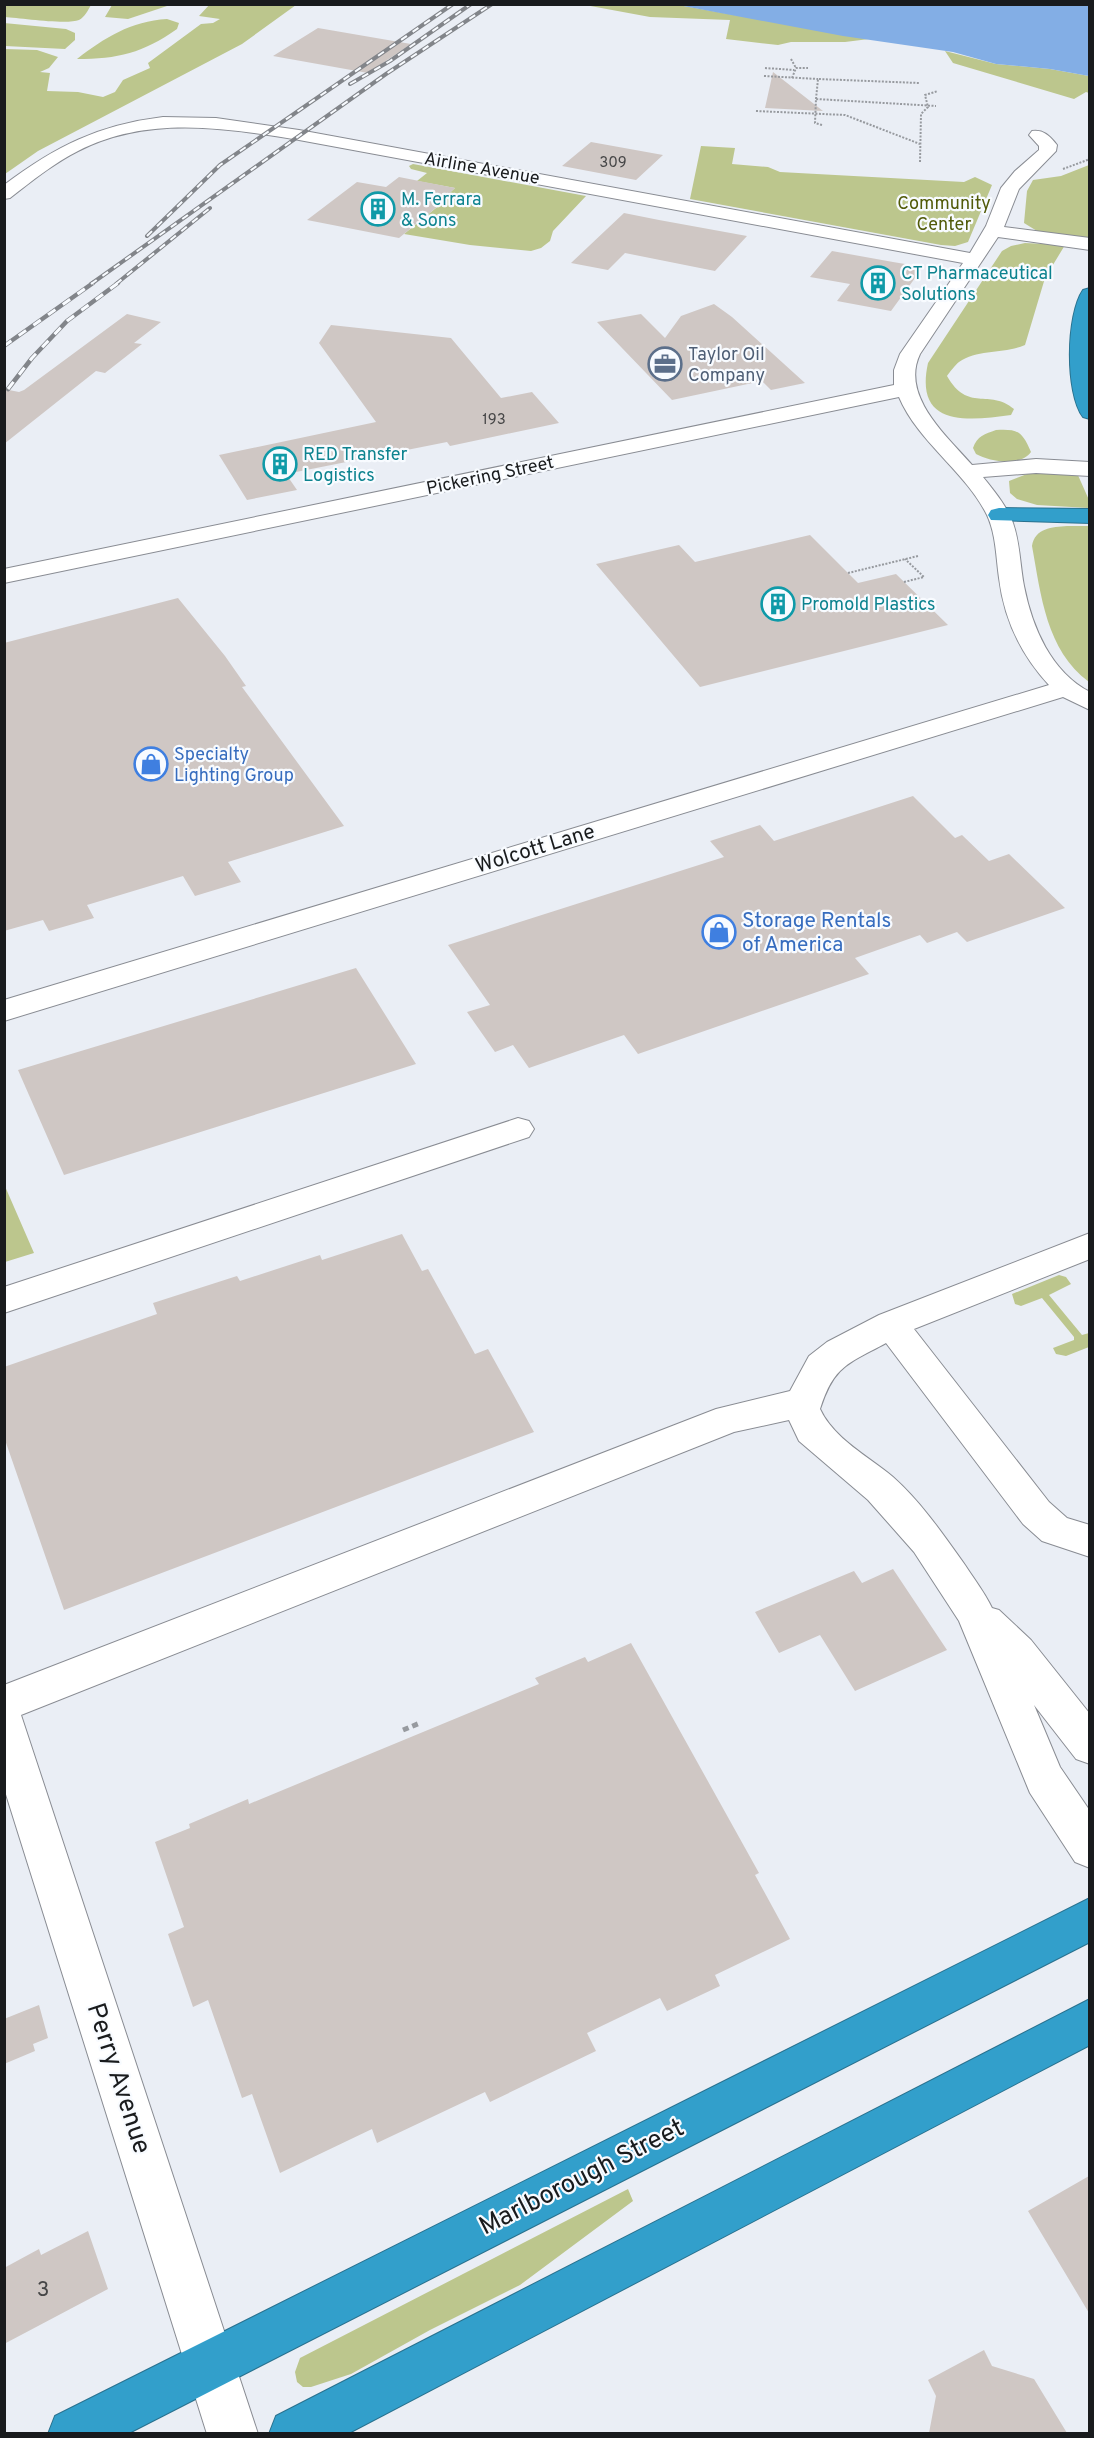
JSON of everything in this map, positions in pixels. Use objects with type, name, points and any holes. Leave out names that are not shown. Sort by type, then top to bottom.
[{"type":"highway","points":[[1089,294],[1082,332],[1081,356],[1089,413]]},
{"type":"highway","points":[[999,515],[1089,516]]},
{"type":"highway","name":"Marlborough Street","points":[[73,2433],[1089,1919]]},
{"type":"highway","points":[[294,2433],[1089,2021]]},
{"type":"street","name":"Airline Avenue","points":[[4,194],[64,152],[95,137],[151,123],[208,121],[299,135],[973,259]]},
{"type":"street","points":[[1038,135],[1048,146],[1047,151],[1013,184],[993,231],[911,354],[903,370],[905,390],[914,408],[967,471],[999,515],[1013,589],[1024,629],[1044,664],[1066,688],[1089,702]]},
{"type":"street","points":[[993,231],[1089,244]]},
{"type":"street","name":"Pickering Street","points":[[4,576],[905,390]]},
{"type":"street","points":[[967,471],[1036,466],[1089,469]]},
{"type":"street","name":"Wolcott Lane","points":[[4,1011],[241,937],[1066,688]]},
{"type":"street","points":[[4,1300],[518,1129]]},
{"type":"street","points":[[1089,1245],[891,1324],[839,1352],[821,1366],[801,1409],[812,1431],[896,1504],[927,1541],[975,1612],[1045,1779],[1089,1848]]},
{"type":"street","points":[[891,1324],[1036,1514],[1055,1530],[1089,1541]]},
{"type":"street","points":[[4,1703],[729,1419],[803,1402]]},
{"type":"street","points":[[975,1612],[1017,1652],[1089,1746]]},
{"type":"street","name":"Perry Avenue","points":[[4,1722],[233,2433]]},
{"type":"path","points":[[791,59],[795,68],[792,78]]},
{"type":"path","points":[[765,68],[808,68]]},
{"type":"path","points":[[764,76],[919,83]]},
{"type":"path","points":[[818,79],[815,123],[822,125]]},
{"type":"path","points":[[920,162],[921,114],[928,106],[928,99],[925,95],[938,91]]},
{"type":"path","points":[[816,99],[936,106]]},
{"type":"path","points":[[756,111],[849,116],[920,144]]},
{"type":"path","points":[[848,573],[918,556]]},
{"type":"path","points":[[904,582],[924,577],[905,559]]},
{"type":"path","points":[[403,1730],[420,1723]]},
{"type":"green space","points":[[210,4],[296,5],[242,44],[38,151],[5,174],[5,49],[37,50],[58,57],[49,68],[40,72],[50,73],[47,91],[78,92],[103,97],[115,92],[123,80],[150,68],[148,63],[201,24],[213,23],[220,19],[199,16]]},
{"type":"green space","points":[[4,5],[91,5],[81,19],[64,22],[5,17]]},
{"type":"green space","points":[[112,5],[170,5],[128,19],[105,17]]},
{"type":"green space","points":[[585,5],[678,5],[869,39],[845,42],[791,42],[778,45],[726,39],[730,20],[650,17]]},
{"type":"green space","points":[[167,19],[179,23],[177,29],[153,44],[118,56],[77,59],[97,44],[130,27]]},
{"type":"green space","points":[[4,23],[66,29],[75,33],[75,40],[65,49],[5,46]]},
{"type":"green space","points":[[945,51],[996,64],[1050,69],[1089,76],[1089,93],[1086,92],[1074,99],[953,63]]},
{"type":"green space","name":"Community Center","points":[[701,146],[735,148],[732,164],[768,167],[780,172],[964,182],[975,177],[992,185],[968,242],[955,246],[941,245],[690,199]]},
{"type":"green space","points":[[413,164],[586,196],[553,231],[550,241],[541,248],[531,251],[470,245],[404,234],[447,199],[444,198],[455,188],[417,181],[427,173],[411,169],[409,166]]},
{"type":"green space","points":[[1089,165],[1089,239],[1037,231],[1024,223],[1027,191],[1033,180],[1061,176]]},
{"type":"green space","points":[[1025,243],[1065,245],[1045,278],[1025,345],[966,358],[957,363],[947,376],[963,394],[996,400],[1014,409],[1011,415],[994,417],[962,418],[948,415],[937,409],[929,399],[926,384],[928,363],[1002,251]]},
{"type":"green space","points":[[996,430],[1018,433],[1025,440],[1031,452],[1020,460],[1005,462],[976,454],[973,448],[979,438]]},
{"type":"green space","points":[[1077,473],[1089,500],[1089,508],[1037,505],[1017,499],[1010,493],[1009,481],[1027,474]]},
{"type":"green space","points":[[1067,526],[1089,526],[1089,682],[1063,654],[1054,638],[1043,602],[1032,546],[1040,532]]},
{"type":"green space","points":[[4,1184],[34,1253],[5,1262],[4,1262]]},
{"type":"green space","points":[[1059,1275],[1066,1277],[1071,1284],[1049,1295],[1082,1335],[1089,1333],[1089,1347],[1066,1356],[1056,1354],[1053,1348],[1074,1340],[1074,1337],[1042,1298],[1021,1306],[1015,1304],[1012,1294]]},
{"type":"green space","points":[[628,2189],[633,2201],[520,2285],[430,2330],[351,2374],[311,2387],[303,2387],[297,2382],[295,2372],[300,2358]]},
{"type":"water","points":[[678,5],[1089,5],[1089,76],[1050,69],[996,64],[953,52],[843,36]]},
{"type":"building","points":[[318,28],[411,44],[368,73],[273,56]]},
{"type":"building","points":[[773,72],[823,111],[765,108]]},
{"type":"building","points":[[591,142],[663,155],[636,180],[562,166]]},
{"type":"building","name":"M. Ferrara & Sons","points":[[399,177],[455,188],[444,198],[448,198],[399,238],[307,220],[357,182],[386,187]]},
{"type":"building","points":[[624,213],[747,236],[715,271],[625,253],[608,270],[571,263]]},
{"type":"building","name":"CT Pharmaceutical Solutions","points":[[832,251],[923,267],[891,311],[837,301],[850,284],[810,277]]},
{"type":"building","points":[[714,304],[732,317],[805,383],[771,390],[762,381],[672,400],[597,322],[641,314],[665,338],[681,316]]},
{"type":"building","points":[[127,314],[161,322],[134,343],[142,344],[105,373],[96,371],[4,444],[4,389],[19,392],[24,390]]},
{"type":"building","points":[[331,325],[451,338],[501,398],[532,392],[559,423],[450,446],[447,442],[286,474],[297,490],[247,500],[219,455],[376,422],[319,343]]},
{"type":"building","name":"Promold Plastics","points":[[810,535],[858,583],[896,574],[948,625],[700,687],[596,564],[679,545],[695,562]]},
{"type":"building","name":"Specialty Lighting Group","points":[[178,598],[225,656],[246,686],[242,687],[344,826],[228,862],[241,882],[195,896],[183,876],[87,905],[94,918],[49,931],[43,920],[4,931],[4,643]]},
{"type":"building","name":"Storage Rentals of America","points":[[913,796],[955,838],[962,835],[989,861],[1009,854],[1065,908],[967,942],[957,932],[927,943],[920,935],[855,958],[869,974],[638,1054],[624,1035],[529,1068],[513,1045],[495,1052],[467,1012],[490,1005],[448,945],[724,857],[710,841],[760,825],[774,841]]},
{"type":"building","points":[[356,968],[416,1064],[64,1175],[18,1070]]},
{"type":"building","points":[[402,1234],[422,1271],[428,1269],[475,1354],[488,1349],[534,1432],[64,1610],[4,1437],[4,1367],[157,1314],[153,1303],[237,1276],[240,1281],[320,1255],[322,1260]]},
{"type":"building","points":[[893,1569],[947,1650],[855,1691],[820,1635],[779,1653],[755,1612],[854,1571],[862,1583]]},
{"type":"building","points":[[631,1643],[759,1873],[755,1875],[790,1939],[715,1975],[720,1986],[667,2011],[660,1998],[587,2033],[596,2051],[490,2102],[485,2092],[377,2143],[372,2129],[280,2173],[252,2094],[242,2098],[208,2000],[193,2007],[168,1934],[184,1927],[155,1842],[190,1828],[189,1824],[248,1799],[249,1804],[539,1684],[535,1678],[585,1657],[588,1662]]},
{"type":"building","points":[[39,2005],[48,2038],[33,2044],[35,2051],[4,2064],[4,2019]]},
{"type":"building","points":[[1089,2176],[1089,2313],[1028,2211]]},
{"type":"building","points":[[88,2231],[108,2289],[4,2344],[4,2268],[39,2249],[41,2255]]},
{"type":"building","points":[[984,2350],[992,2366],[1034,2379],[1067,2433],[929,2433],[936,2396],[928,2380]]},
{"type":"railway","points":[[147,236],[220,165],[453,4]]},
{"type":"railway","points":[[350,84],[390,61],[471,4]]},
{"type":"railway","points":[[91,284],[386,74],[492,4]]},
{"type":"railway","points":[[116,284],[210,208]]},
{"type":"railway","points":[[4,346],[93,283]]},
{"type":"railway","points":[[8,389],[32,358],[67,321],[118,283]]},
{"type":"place","name":"M. Ferrara & Sons","points":[[378,209]]},
{"type":"place","name":"CT Pharmaceutical Solutions","points":[[878,283]]},
{"type":"place","name":"Taylor Oil Company","points":[[665,364]]},
{"type":"place","name":"RED Transfer Logistics","points":[[280,464]]},
{"type":"place","name":"Promold Plastics","points":[[778,604]]},
{"type":"place","name":"Specialty Lighting Group","points":[[151,764]]},
{"type":"place","name":"Storage Rentals of America","points":[[719,932]]}]
